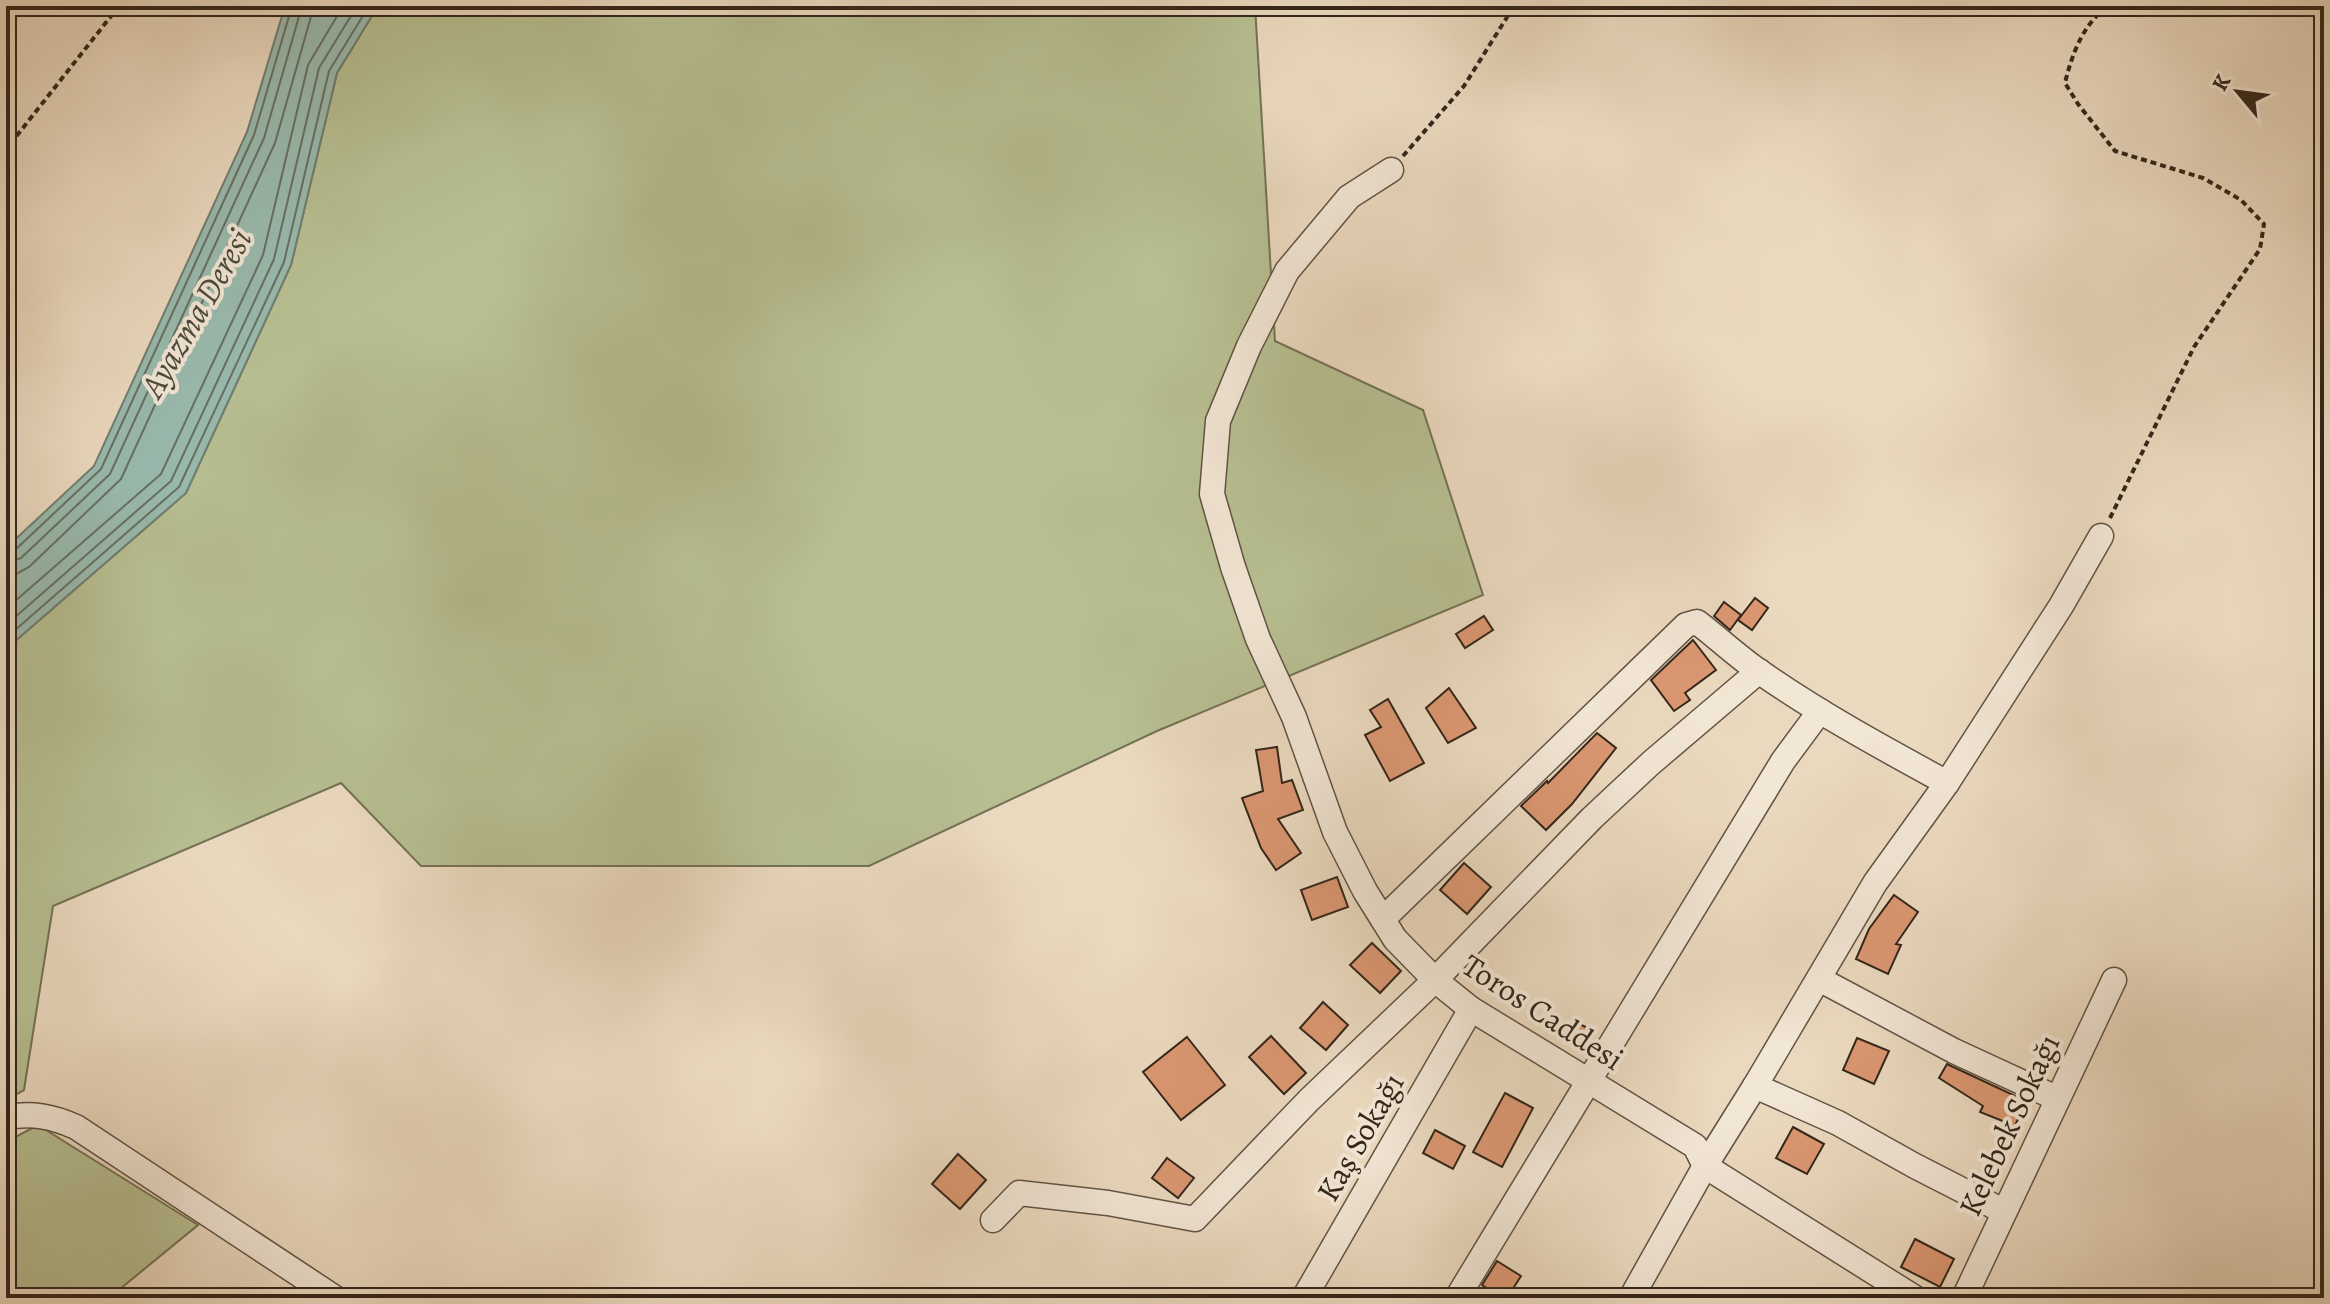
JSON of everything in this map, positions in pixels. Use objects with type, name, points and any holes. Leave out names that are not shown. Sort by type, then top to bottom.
[{"type":"street","points":[[1391,170],[1349,197],[1287,271],[1249,346],[1218,421],[1212,494],[1258,639],[1294,717],[1335,832],[1365,891],[1395,939],[1435,980],[1592,818],[1759,671]]},
{"type":"street","points":[[1631,1298],[1705,1166],[1875,883],[1947,783],[2061,606],[2101,536]]},
{"type":"street","points":[[1383,919],[1686,625],[1697,622],[1759,671],[1820,711],[1947,783]]},
{"type":"street","points":[[1457,1298],[1783,761],[1820,711]]},
{"type":"street","points":[[1819,979],[1954,1051],[2056,1098]]},
{"type":"street","name":"Toros Caddesi","points":[[993,1220],[1019,1193],[1108,1203],[1195,1219],[1309,1100],[1435,980],[1471,1009],[1695,1146],[1705,1166],[1915,1298]]},
{"type":"street","name":"Kelebek Sokağı","points":[[1964,1298],[2114,980]]},
{"type":"street","name":"Kaş Sokağı","points":[[1304,1298],[1471,1009]]},
{"type":"street","points":[[1755,1086],[1838,1123],[2003,1211]]},
{"type":"street","points":[[6,1117],[42,1115],[76,1127],[335,1298]]},
{"type":"path","points":[[6,153],[119,6]]},
{"type":"path","points":[[1391,170],[1464,86],[1514,6]]},
{"type":"path","points":[[2101,536],[2194,347],[2260,249],[2264,224],[2241,200],[2203,178],[2115,151],[2065,83],[2076,46],[2096,15],[2108,6],[2153,11],[2165,6]]},
{"type":"green space","points":[[378,6],[1255,6],[1275,341],[1423,410],[1483,595],[1157,731],[869,866],[421,866],[341,783],[53,906],[24,1090],[6,1100],[6,649],[186,493],[291,265],[337,73]]},
{"type":"green space","points":[[38,1125],[198,1225],[109,1298],[6,1298],[6,1142]]},
{"type":"water","name":"Ayazma Deresi","points":[[285,6],[378,6],[337,73],[291,265],[186,493],[6,649],[6,548],[94,466],[247,132]]},
{"type":"building","points":[[1755,598],[1768,608],[1752,630],[1738,620]]},
{"type":"building","points":[[1724,602],[1741,615],[1730,630],[1714,616]]},
{"type":"building","points":[[1484,616],[1493,630],[1465,648],[1456,634]]},
{"type":"building","points":[[1693,640],[1716,670],[1685,693],[1690,700],[1674,711],[1651,680]]},
{"type":"building","points":[[1449,688],[1476,728],[1448,743],[1426,708]]},
{"type":"building","points":[[1388,699],[1424,763],[1390,781],[1365,735],[1381,727],[1370,710]]},
{"type":"building","points":[[1597,733],[1616,748],[1572,804],[1546,830],[1521,806]]},
{"type":"building","points":[[1277,747],[1282,783],[1292,780],[1303,810],[1278,819],[1301,853],[1276,870],[1261,848],[1242,798],[1263,791],[1256,750]]},
{"type":"building","points":[[1464,863],[1491,887],[1467,914],[1440,890]]},
{"type":"building","points":[[1337,877],[1348,907],[1312,920],[1301,890]]},
{"type":"building","points":[[1894,895],[1918,912],[1896,944],[1901,945],[1888,974],[1856,959],[1869,929]]},
{"type":"building","points":[[1372,943],[1401,971],[1380,993],[1350,965]]},
{"type":"building","points":[[1323,1002],[1348,1025],[1326,1050],[1300,1028]]},
{"type":"building","points":[[1574,1021],[1595,1032],[1586,1049],[1565,1037]]},
{"type":"building","points":[[1271,1036],[1306,1073],[1284,1094],[1249,1057]]},
{"type":"building","points":[[1187,1037],[1225,1085],[1181,1120],[1143,1072]]},
{"type":"building","points":[[1857,1038],[1889,1051],[1874,1084],[1843,1070]]},
{"type":"building","points":[[1947,1064],[2026,1101],[2015,1126],[1980,1112],[1983,1106],[1939,1078]]},
{"type":"building","points":[[1505,1093],[1533,1108],[1502,1167],[1473,1152]]},
{"type":"building","points":[[1793,1127],[1824,1144],[1807,1174],[1776,1158]]},
{"type":"building","points":[[1435,1130],[1465,1146],[1453,1169],[1423,1153]]},
{"type":"building","points":[[958,1154],[986,1180],[960,1209],[932,1184]]},
{"type":"building","points":[[1167,1158],[1194,1178],[1178,1198],[1152,1178]]},
{"type":"building","points":[[1915,1239],[1954,1259],[1940,1287],[1901,1267]]},
{"type":"building","points":[[1497,1261],[1521,1276],[1507,1298],[1482,1285]]}]
